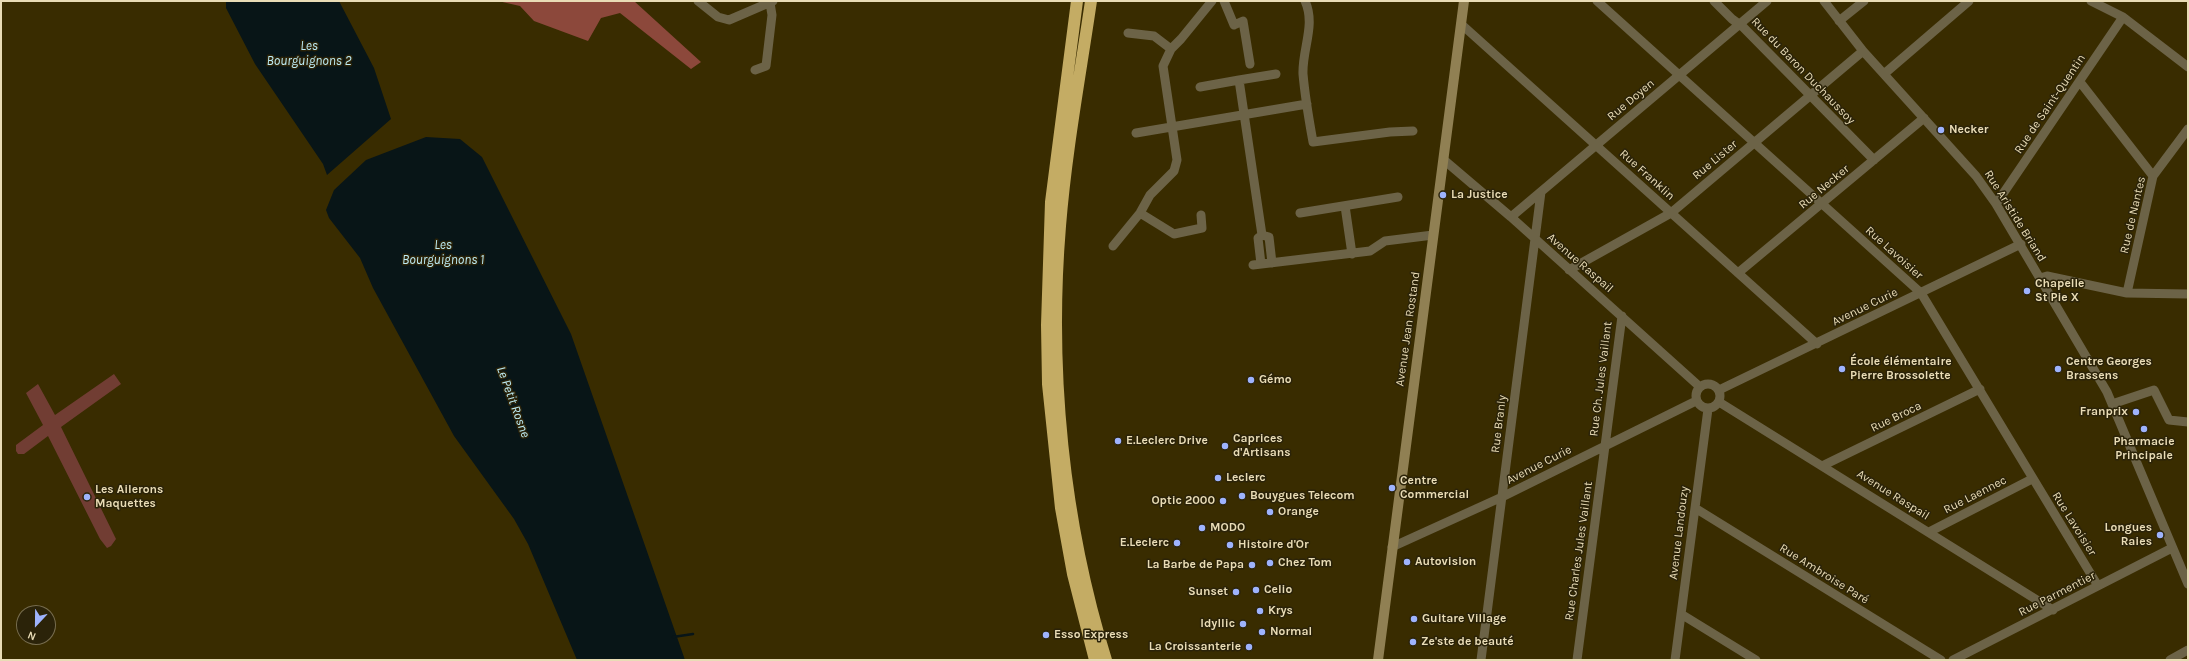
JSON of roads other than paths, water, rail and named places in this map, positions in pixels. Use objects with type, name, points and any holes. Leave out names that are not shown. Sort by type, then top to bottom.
[{"type":"highway","points":[[1077,1],[1052,202],[1046,325],[1048,384],[1061,508],[1073,574],[1095,660]]},
{"type":"highway","points":[[1062,119],[1088,1]]},
{"type":"highway","points":[[1088,1],[1060,227],[1057,337],[1062,438],[1070,495],[1086,582],[1106,660]]},
{"type":"highway","points":[[1086,582],[1111,660]]},
{"type":"street","points":[[698,1],[718,17],[729,20],[771,2],[772,15],[766,66],[754,70]]},
{"type":"street","points":[[1113,246],[1140,213],[1150,195],[1174,171],[1177,160],[1162,66],[1171,49],[1212,1]]},
{"type":"street","points":[[1224,1],[1234,25],[1243,21],[1250,64]]},
{"type":"street","points":[[1305,1],[1309,9],[1310,28],[1303,73],[1306,104],[1313,142],[1390,132],[1413,131]]},
{"type":"street","name":"Avenue Jean Rostand","points":[[1378,660],[1464,1]]},
{"type":"street","name":"Rue Lavoisier","points":[[1597,1],[1921,293],[2098,586]]},
{"type":"street","name":"Rue du Baron Duchaussoy","points":[[1714,1],[1740,24],[1874,160]]},
{"type":"street","name":"Rue Doyen","points":[[1511,217],[1767,1]]},
{"type":"street","name":"Rue Aristide Briand","points":[[1824,1],[1863,51],[1976,176],[1996,204],[2021,244],[2112,404],[2188,584]]},
{"type":"street","points":[[1839,21],[1864,1]]},
{"type":"street","points":[[1884,74],[1969,1]]},
{"type":"street","points":[[2091,1],[2123,17],[2188,67]]},
{"type":"street","name":"Rue de Saint-Quentin","points":[[1996,204],[2123,17]]},
{"type":"street","name":"Rue Franklin","points":[[1461,24],[1817,344]]},
{"type":"street","points":[[1128,33],[1154,36],[1171,49]]},
{"type":"street","name":"Rue Lister","points":[[1569,270],[1671,213],[1863,51]]},
{"type":"street","points":[[1200,86],[1276,74]]},
{"type":"street","points":[[1239,80],[1262,235]]},
{"type":"street","points":[[2080,82],[2153,176]]},
{"type":"street","points":[[1136,134],[1306,104]]},
{"type":"street","name":"Rue Necker","points":[[1738,273],[1924,118]]},
{"type":"street","name":"Rue de Nantes","points":[[2127,293],[2153,176],[2188,129]]},
{"type":"street","name":"Avenue Raspail","points":[[1444,160],[1511,217],[1700,387]]},
{"type":"street","name":"Rue Branly","points":[[1481,660],[1541,192]]},
{"type":"street","points":[[1300,213],[1398,196]]},
{"type":"street","points":[[1345,206],[1352,254]]},
{"type":"street","points":[[1140,213],[1174,234],[1202,228],[1201,215]]},
{"type":"street","points":[[1262,235],[1269,237],[1272,263]]},
{"type":"street","points":[[1262,235],[1258,238],[1257,264],[1352,254],[1370,251],[1385,241],[1433,235]]},
{"type":"street","name":"Avenue Curie","points":[[1719,390],[1817,344],[2021,244]]},
{"type":"street","points":[[2040,278],[2047,276],[2127,293],[2188,294]]},
{"type":"street","name":"Rue Ch. Jules Vaillant","points":[[1605,446],[1622,316]]},
{"type":"street","points":[[1710,384],[1719,390],[1719,402],[1714,407],[1708,409],[1701,407],[1696,401],[1696,394],[1700,387],[1710,384]]},
{"type":"street","name":"Rue Broca","points":[[1824,466],[1980,390]]},
{"type":"street","points":[[2112,404],[2154,390],[2169,420],[2188,422]]},
{"type":"street","name":"Avenue Curie","points":[[1392,547],[1502,498],[1696,401]]},
{"type":"street","name":"Avenue Raspail","points":[[1719,402],[2053,610]]},
{"type":"street","name":"Avenue Landouzy","points":[[1675,660],[1708,409]]},
{"type":"street","name":"Rue Charles Jules Vaillant","points":[[1577,660],[1605,446]]},
{"type":"street","name":"Rue Laennec","points":[[1929,532],[2032,479]]},
{"type":"street","name":"Rue Ambroise Paré","points":[[1695,508],[1941,660]]},
{"type":"street","name":"Rue Parmentier","points":[[1953,660],[2172,548]]},
{"type":"street","points":[[1681,614],[1756,660]]},
{"type":"street","points":[[2170,660],[2188,650]]},
{"type":"water","name":"Les Bourguignons 2","points":[[226,1],[339,1],[374,68],[391,119],[327,175],[323,164],[255,64],[226,8]]},
{"type":"water","name":"Les Bourguignons 1","points":[[426,137],[460,139],[482,157],[571,334],[685,660],[577,660],[528,544],[514,519],[454,436],[373,288],[360,258],[329,218],[326,210],[334,190],[366,160]]},
{"type":"waterway","points":[[673,637],[693,634]]},
{"type":"place","name":"Necker","points":[[1941,130]]},
{"type":"place","name":"La Justice","points":[[1443,195]]},
{"type":"place","name":"Chapelle St Pie X","points":[[2027,291]]},
{"type":"place","name":"École élémentaire Pierre Brossolette","points":[[1842,369]]},
{"type":"place","name":"Centre Georges Brassens","points":[[2058,369]]},
{"type":"place","name":"Gémo","points":[[1251,380]]},
{"type":"place","name":"Franprix","points":[[2136,412]]},
{"type":"place","name":"Pharmacie Principale","points":[[2144,429]]},
{"type":"place","name":"E.Leclerc Drive","points":[[1118,441]]},
{"type":"place","name":"Caprices d'Artisans","points":[[1225,446]]},
{"type":"place","name":"Leclerc","points":[[1218,478]]},
{"type":"place","name":"Centre Commercial","points":[[1392,488]]},
{"type":"place","name":"Bouygues Telecom","points":[[1242,496]]},
{"type":"place","name":"Les Ailerons Maquettes","points":[[87,497]]},
{"type":"place","name":"Optic 2000","points":[[1223,501]]},
{"type":"place","name":"Orange","points":[[1270,512]]},
{"type":"place","name":"MODO","points":[[1202,528]]},
{"type":"place","name":"Longues Raies","points":[[2160,535]]},
{"type":"place","name":"E.Leclerc","points":[[1177,543]]},
{"type":"place","name":"Histoire d'Or","points":[[1230,545]]},
{"type":"place","name":"Autovision","points":[[1407,562]]},
{"type":"place","name":"Chez Tom","points":[[1270,563]]},
{"type":"place","name":"La Barbe de Papa","points":[[1252,565]]},
{"type":"place","name":"Celio","points":[[1256,590]]},
{"type":"place","name":"Sunset","points":[[1236,592]]},
{"type":"place","name":"Krys","points":[[1260,611]]},
{"type":"place","name":"Guitare Village","points":[[1414,619]]},
{"type":"place","name":"Idyllic","points":[[1243,624]]},
{"type":"place","name":"Normal","points":[[1262,632]]},
{"type":"place","name":"Esso Express","points":[[1046,635]]},
{"type":"place","name":"Ze'ste de beauté","points":[[1413,642]]},
{"type":"place","name":"La Croissanterie","points":[[1249,647]]},
{"type":"water label","name":"Le Petit Rosne","points":[[513,402]]}]
